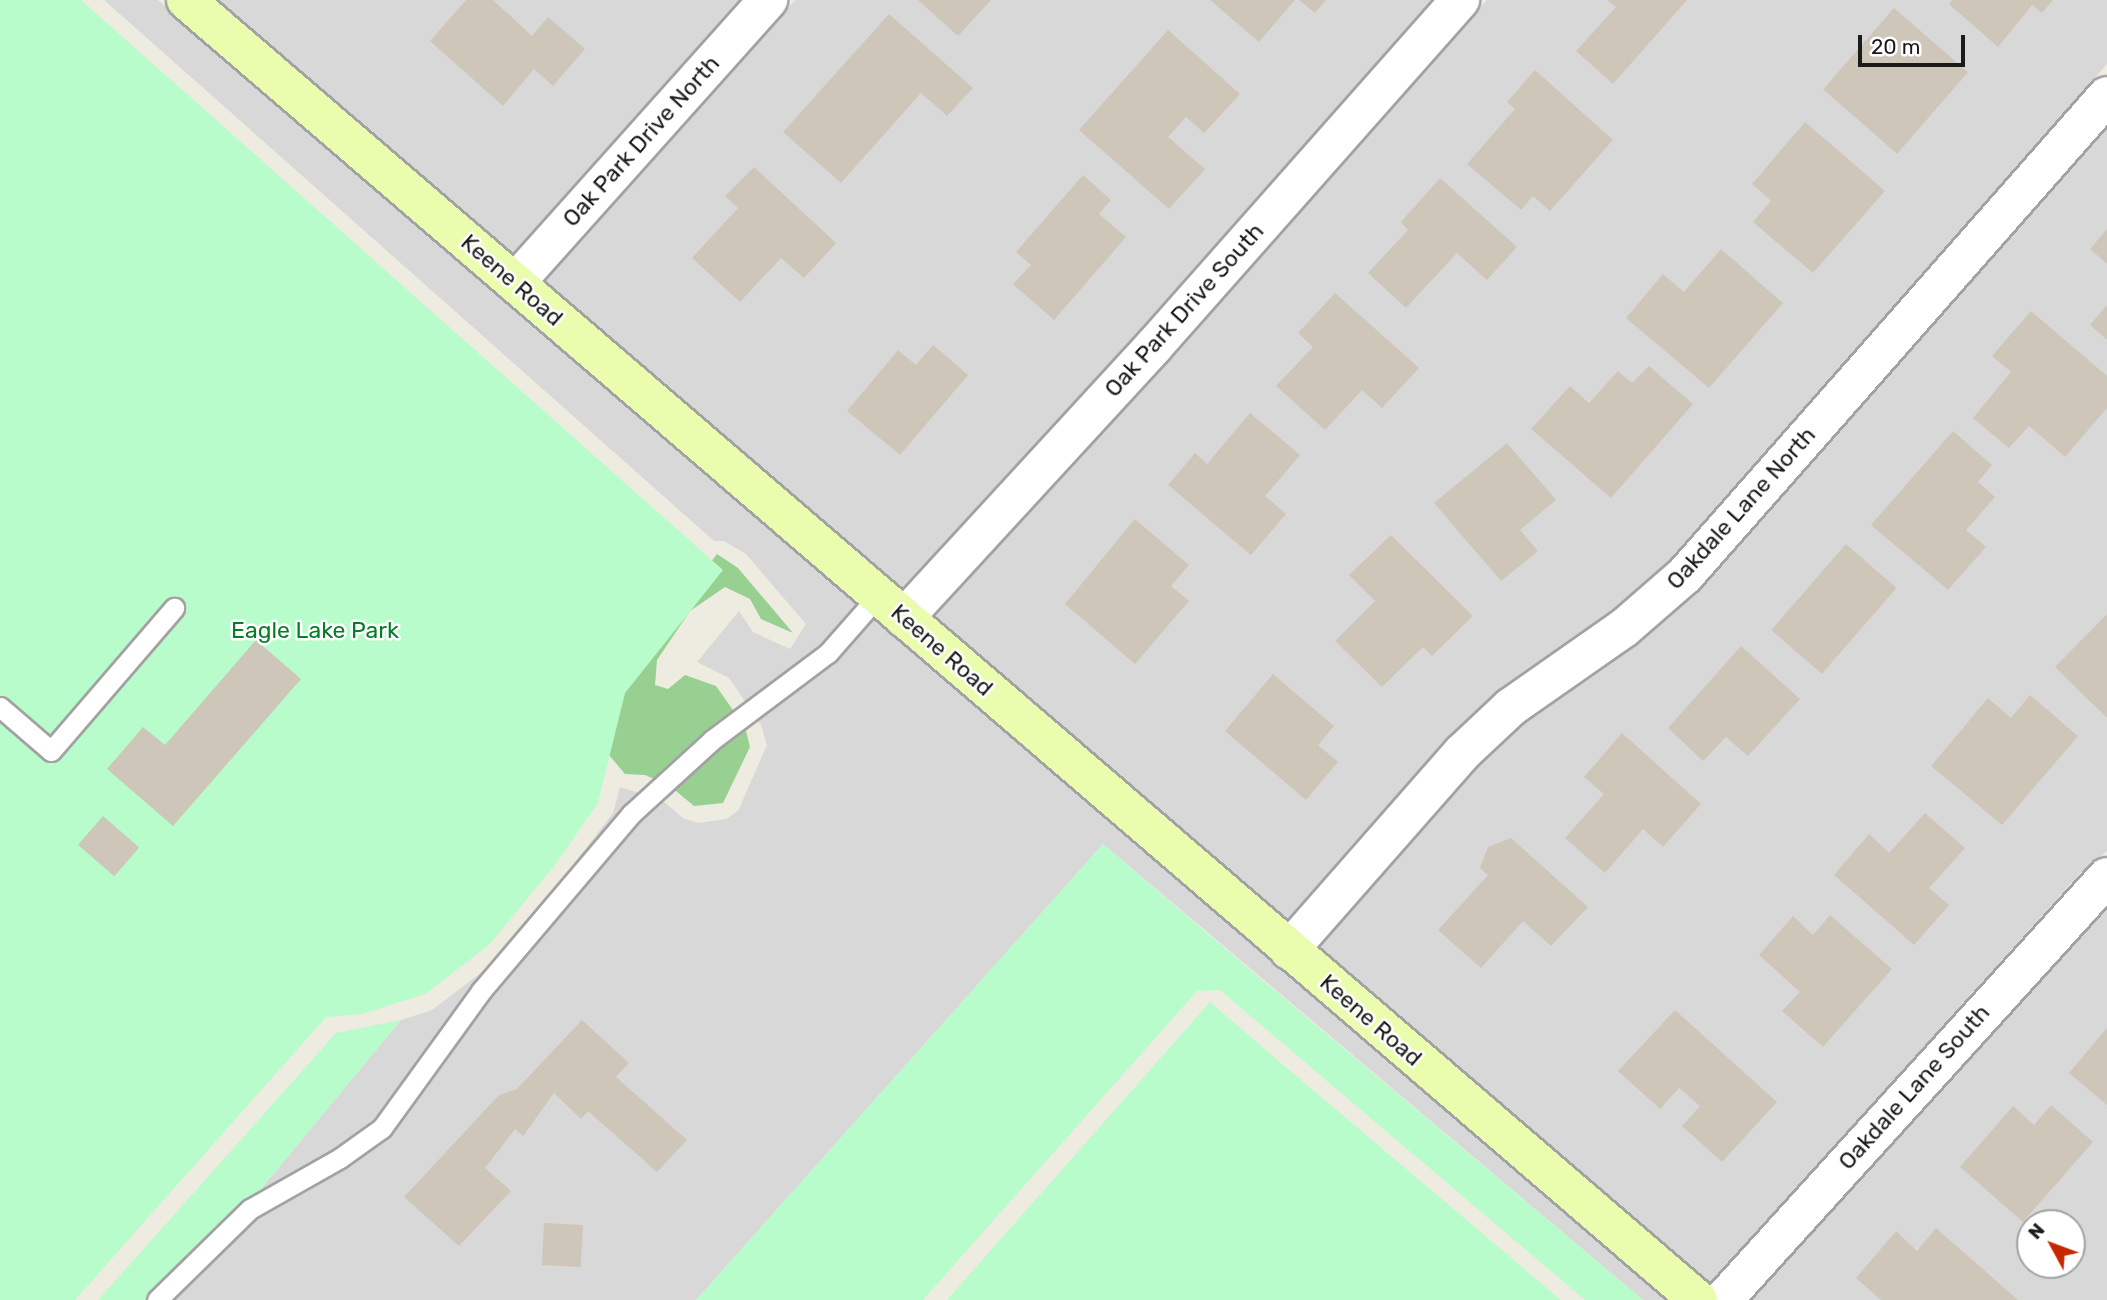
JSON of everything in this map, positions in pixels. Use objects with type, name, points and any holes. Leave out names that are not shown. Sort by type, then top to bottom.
[{"type":"main road","name":"Keene Road","points":[[186,0],[1698,1300]]},
{"type":"street","name":"Oak Park Drive North","points":[[515,283],[768,0]]},
{"type":"street","name":"Oak Park Drive South","points":[[891,607],[1154,346],[1460,0]]},
{"type":"street","name":"Oakdale Lane North","points":[[1289,950],[1482,735],[1511,707],[1624,628],[1685,575],[2107,96]]},
{"type":"street","name":"Oakdale Lane South","points":[[1723,1300],[2107,877]]},
{"type":"lane","points":[[157,1300],[250,1209],[340,1158],[382,1128],[481,991],[631,814],[712,740],[891,607]]},
{"type":"lane","points":[[0,707],[51,751],[174,608]]},
{"type":"shaded area","points":[[104,0],[158,0],[1670,1300],[1643,1300],[1103,844],[696,1300],[169,1300],[401,1020],[432,1010],[503,956],[613,813],[620,787],[662,800],[683,818],[698,823],[726,819],[738,811],[767,745],[761,725],[729,678],[697,662],[739,611],[753,632],[790,649],[806,624],[746,554],[724,541],[714,541]]},
{"type":"shaded area","points":[[214,0],[739,0],[512,256]]},
{"type":"shaded area","points":[[795,0],[1432,0],[1138,333],[901,590],[543,282]]},
{"type":"shaded area","points":[[1487,0],[2107,0],[2107,64],[1670,561],[1611,613],[1498,691],[1448,738],[1286,923],[932,618],[1169,360]]},
{"type":"shaded area","points":[[2107,127],[2107,851],[2081,872],[1709,1285],[1317,950],[1477,768],[1525,723],[1637,644],[1700,589]]},
{"type":"shaded area","points":[[2107,904],[2107,1300],[1751,1300]]},
{"type":"green space","name":"Eagle Lake Park","points":[[0,0],[81,0],[723,570],[625,693],[598,803],[555,865],[489,945],[425,994],[362,1014],[326,1017],[75,1300],[0,1300]]},
{"type":"green space","points":[[717,554],[738,568],[793,633],[761,619],[750,599],[725,587],[690,611],[657,660],[655,685],[668,689],[685,675],[716,686],[745,727],[750,747],[723,803],[694,806],[670,786],[645,775],[625,774],[598,742],[605,699]]},
{"type":"green space","points":[[1103,844],[1643,1300],[1585,1300],[1220,990],[1197,991],[923,1300],[696,1300]]},
{"type":"green space","points":[[1210,1002],[1294,1074],[1561,1300],[947,1300]]},
{"type":"green space","points":[[401,1020],[169,1300],[98,1300],[336,1033]]},
{"type":"building","points":[[466,0],[493,0],[532,36],[548,17],[585,49],[553,86],[534,69],[503,106],[430,41]]},
{"type":"building","points":[[918,0],[991,0],[958,36]]},
{"type":"building","points":[[1210,0],[1295,0],[1259,42]]},
{"type":"building","points":[[1299,0],[1326,0],[1315,13]]},
{"type":"building","points":[[1607,0],[1687,0],[1613,84],[1576,51],[1616,7]]},
{"type":"building","points":[[1952,0],[2053,0],[2042,13],[2032,5],[1998,47],[1949,4]]},
{"type":"building","points":[[1894,8],[1968,72],[1897,154],[1823,90]]},
{"type":"building","points":[[889,14],[973,88],[947,116],[921,93],[841,183],[783,132]]},
{"type":"building","points":[[1168,30],[1240,94],[1204,133],[1186,117],[1168,137],[1205,169],[1169,209],[1079,130]]},
{"type":"building","points":[[1535,70],[1613,140],[1550,211],[1533,196],[1521,210],[1467,164],[1515,109],[1507,102]]},
{"type":"building","points":[[1805,122],[1885,191],[1813,273],[1753,222],[1771,201],[1752,184]]},
{"type":"building","points":[[754,167],[836,243],[804,278],[781,258],[740,302],[692,258],[738,208],[725,196]]},
{"type":"building","points":[[1083,175],[1111,200],[1099,214],[1126,237],[1054,320],[1013,284],[1031,265],[1016,252]]},
{"type":"building","points":[[1440,178],[1517,247],[1487,280],[1457,253],[1406,308],[1368,273],[1408,230],[1401,222]]},
{"type":"building","points":[[2107,229],[2107,264],[2090,249]]},
{"type":"building","points":[[1721,249],[1783,303],[1709,388],[1626,318],[1663,274],[1684,292]]},
{"type":"building","points":[[1335,293],[1419,368],[1382,408],[1362,390],[1325,430],[1276,386],[1313,347],[1298,333]]},
{"type":"building","points":[[2107,305],[2107,340],[2090,325]]},
{"type":"building","points":[[2031,311],[2107,376],[2107,408],[2065,457],[2029,426],[2009,448],[1973,418],[2011,372],[1992,356]]},
{"type":"building","points":[[933,345],[968,375],[900,455],[847,411],[898,350],[916,365]]},
{"type":"building","points":[[1649,366],[1693,404],[1611,498],[1531,429],[1570,386],[1589,403],[1618,371],[1632,383]]},
{"type":"building","points":[[1250,413],[1300,455],[1265,496],[1286,514],[1251,555],[1168,485],[1195,453],[1207,464]]},
{"type":"building","points":[[1953,431],[1992,465],[1978,482],[1995,497],[1966,530],[1986,547],[1948,590],[1871,525]]},
{"type":"building","points":[[1507,443],[1556,500],[1520,530],[1538,551],[1501,581],[1434,503]]},
{"type":"building","points":[[1135,519],[1189,565],[1171,586],[1189,601],[1135,664],[1065,604]]},
{"type":"building","points":[[1391,535],[1473,616],[1432,656],[1423,647],[1382,687],[1335,641],[1375,601],[1349,575]]},
{"type":"building","points":[[1846,544],[1897,588],[1822,674],[1771,630]]},
{"type":"building","points":[[2107,614],[2107,718],[2055,667]]},
{"type":"building","points":[[256,640],[301,679],[173,826],[107,769],[143,727],[165,745]]},
{"type":"building","points":[[1741,646],[1800,699],[1748,756],[1726,737],[1703,761],[1668,728]]},
{"type":"building","points":[[1273,674],[1334,726],[1318,745],[1338,762],[1306,800],[1225,731]]},
{"type":"building","points":[[2030,695],[2078,736],[2002,825],[1931,766],[1988,698],[2011,718]]},
{"type":"building","points":[[1622,733],[1701,804],[1663,847],[1643,829],[1605,873],[1565,838],[1604,794],[1584,777]]},
{"type":"building","points":[[1925,813],[1965,848],[1929,888],[1949,905],[1914,945],[1834,875],[1869,834],[1889,853]]},
{"type":"building","points":[[103,816],[139,847],[114,876],[78,845]]},
{"type":"building","points":[[1511,838],[1588,907],[1551,946],[1523,921],[1481,968],[1438,930],[1488,875],[1480,868],[1488,847]]},
{"type":"building","points":[[1830,915],[1892,969],[1823,1047],[1782,1011],[1800,992],[1759,955],[1793,916],[1813,935]]},
{"type":"building","points":[[1675,1010],[1777,1102],[1722,1162],[1682,1126],[1700,1106],[1679,1088],[1660,1109],[1618,1071]]},
{"type":"building","points":[[582,1020],[629,1063],[616,1077],[687,1140],[657,1172],[588,1111],[581,1119],[554,1093],[523,1136],[515,1129],[485,1168],[511,1191],[459,1246],[404,1197],[498,1096],[517,1089]]},
{"type":"building","points":[[2107,1028],[2107,1105],[2069,1073]]},
{"type":"building","points":[[2051,1105],[2093,1142],[2034,1209],[2016,1209],[2016,1216],[1960,1167],[2013,1106],[2034,1125]]},
{"type":"building","points":[[544,1223],[583,1225],[581,1267],[542,1265]]},
{"type":"building","points":[[1936,1228],[2018,1300],[1881,1300],[1856,1278],[1896,1231],[1917,1251]]}]
